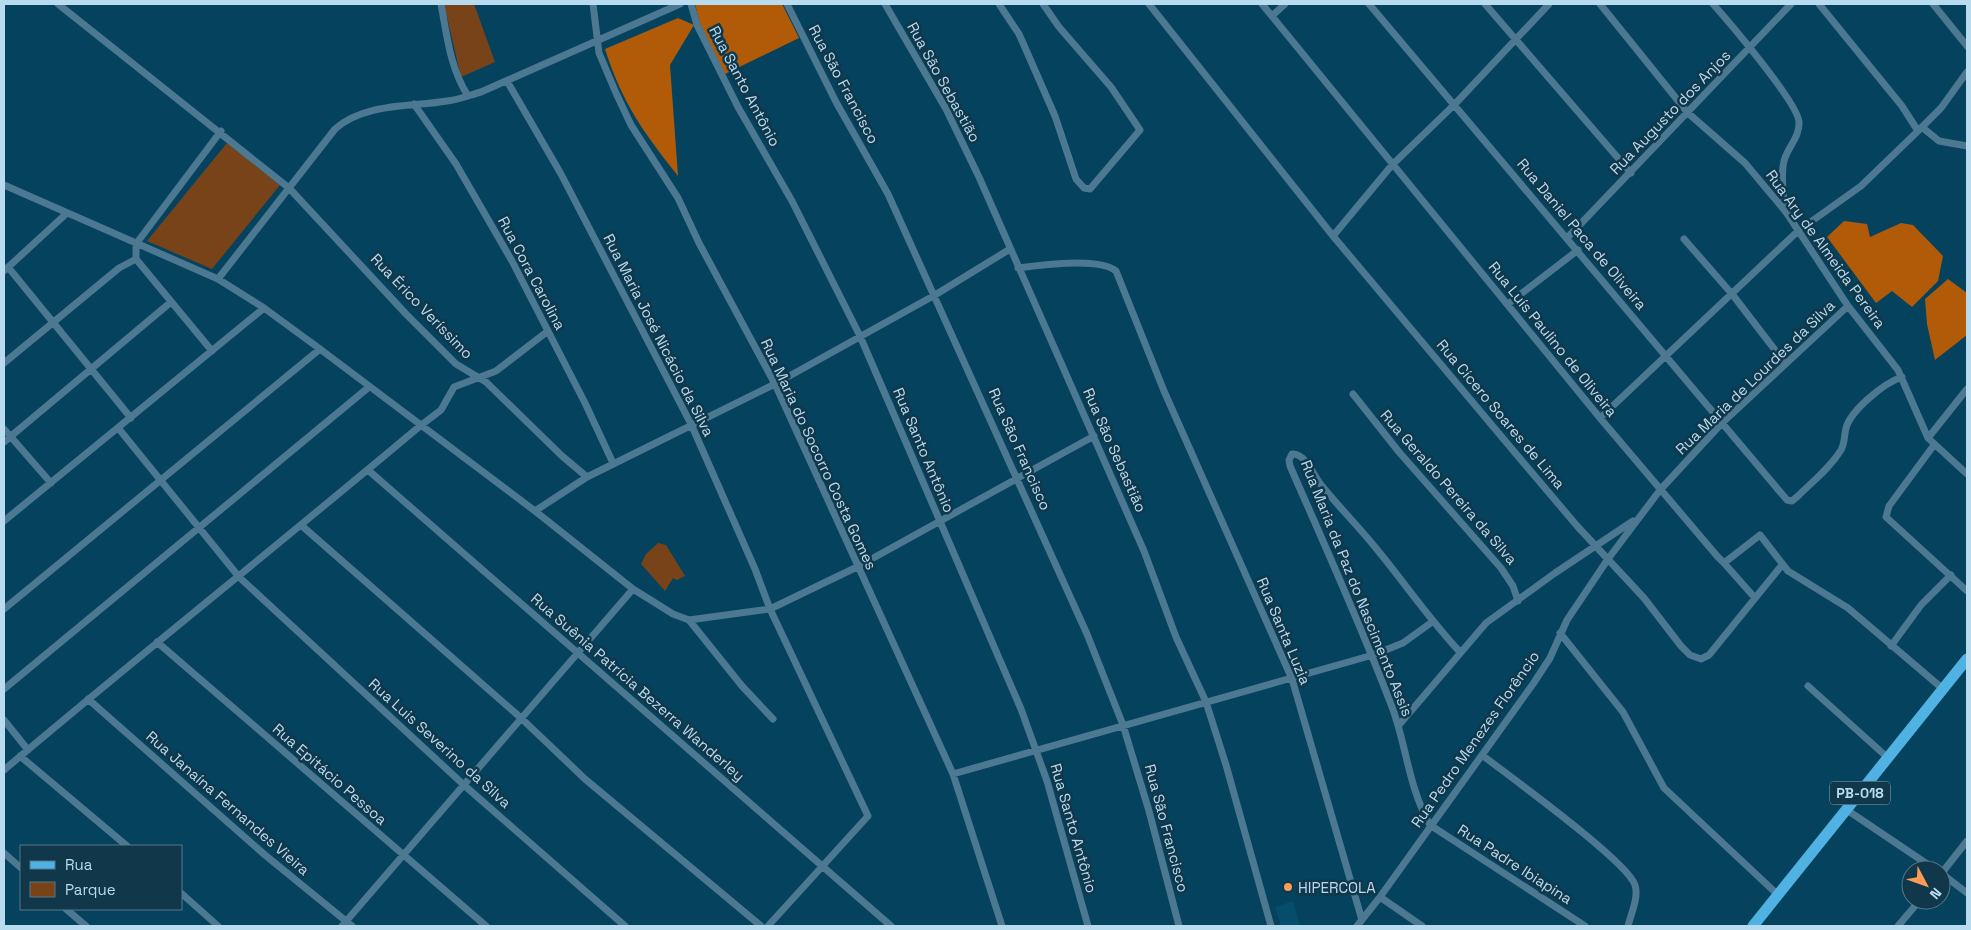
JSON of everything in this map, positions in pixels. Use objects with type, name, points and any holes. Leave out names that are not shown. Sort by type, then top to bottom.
[{"type":"main road","name":"PB-018","points":[[1753,926],[1966,663]]},
{"type":"street","name":"Rua Érico Veríssimo","points":[[58,4],[221,131],[289,188],[406,314],[456,364],[480,378],[562,456],[587,477]]},
{"type":"street","points":[[441,4],[452,63],[458,81],[468,96]]},
{"type":"street","name":"Rua Maria do Socorro Costa Gomes","points":[[593,4],[597,42],[607,73],[631,125],[674,191],[699,243],[775,384],[953,774],[1002,926]]},
{"type":"street","points":[[218,279],[335,129],[344,121],[356,116],[414,104],[449,101],[468,96],[597,42],[680,4]]},
{"type":"street","name":"Rua Santo Antônio","points":[[691,4],[697,25],[738,107],[792,201],[860,336],[1037,749],[1088,926]]},
{"type":"street","name":"Rua São Francisco","points":[[786,4],[836,102],[888,194],[1087,634],[1123,725],[1149,811],[1179,926]]},
{"type":"street","name":"Rua São Sebastião","points":[[886,4],[946,110],[980,177],[1018,268],[1119,490],[1176,636],[1206,702],[1226,765],[1271,926]]},
{"type":"street","points":[[1000,4],[1019,34],[1055,116],[1076,179],[1084,188],[1090,189],[1124,151],[1139,131],[1139,128],[1111,88],[1059,27],[1043,4]]},
{"type":"street","name":"Rua Cícero Soares de Lima","points":[[1149,4],[1334,236],[1522,461],[1652,607],[1681,646],[1696,658],[1709,655],[1782,565]]},
{"type":"street","name":"Rua Luís Paulino de Oliveira","points":[[1262,4],[1600,418],[1660,490],[1755,598]]},
{"type":"street","points":[[1272,16],[1286,4]]},
{"type":"street","name":"Rua Daniel Paca de Oliveira","points":[[1369,4],[1568,237],[1668,356],[1721,424],[1774,482],[1785,498],[1790,501],[1794,499],[1838,455],[1844,444],[1846,428],[1854,414],[1883,385],[1902,377]]},
{"type":"street","points":[[1485,4],[1630,173]]},
{"type":"street","points":[[1334,236],[1392,164],[1455,104],[1549,4]]},
{"type":"street","name":"Rua Ary de Almeida Pereira","points":[[1600,4],[1688,113],[1744,163],[1786,212],[1848,306],[1902,377],[1928,438]]},
{"type":"street","points":[[1713,4],[1750,48],[1786,97],[1799,119],[1798,130],[1783,163],[1782,175],[1786,212]]},
{"type":"street","name":"Rua Augusto dos Anjos","points":[[1568,237],[1791,4]]},
{"type":"street","points":[[1820,4],[1920,129],[1938,142],[1967,146]]},
{"type":"street","points":[[1933,4],[1967,46]]},
{"type":"street","points":[[1600,418],[1668,356],[1798,231],[1861,186],[1920,129],[1952,94],[1967,72]]},
{"type":"street","name":"Rua Maria José Nicácio da Silva","points":[[507,81],[561,174],[691,424],[755,569],[770,609],[868,816],[821,865]]},
{"type":"street","name":"Rua Cora Carolina","points":[[414,104],[456,164],[512,261],[613,462]]},
{"type":"street","points":[[212,351],[136,259],[136,244],[221,131]]},
{"type":"street","points":[[4,185],[218,279],[264,308],[535,511],[633,589],[673,614],[689,620],[770,609],[857,567],[1094,436]]},
{"type":"street","points":[[67,213],[6,269],[53,322],[131,418]]},
{"type":"street","points":[[1684,239],[1732,294],[1785,363]]},
{"type":"street","points":[[535,511],[613,462],[775,384],[935,295],[1010,249]]},
{"type":"street","points":[[1508,304],[1578,250]]},
{"type":"street","points":[[4,363],[125,263],[136,259]]},
{"type":"street","name":"Rua Santa Luzia","points":[[1018,268],[1044,265],[1100,265],[1116,271],[1164,391],[1292,678],[1359,923]]},
{"type":"street","points":[[4,442],[171,302]]},
{"type":"street","name":"Rua Maria de Lourdes da Silva","points":[[1660,490],[1721,424],[1848,306]]},
{"type":"street","points":[[4,522],[264,308]]},
{"type":"street","points":[[4,770],[157,642],[240,577],[441,410],[454,387],[496,371],[548,332]]},
{"type":"street","points":[[4,609],[320,349]]},
{"type":"street","points":[[4,688],[369,387]]},
{"type":"street","points":[[1967,389],[1928,438],[1967,474]]},
{"type":"street","name":"Rua Geraldo Pereira da Silva","points":[[1353,394],[1399,452],[1501,568],[1510,581],[1518,601]]},
{"type":"street","points":[[4,429],[51,483]]},
{"type":"street","name":"Rua Luis Severino da Silva","points":[[119,429],[240,577],[465,786],[625,926]]},
{"type":"street","points":[[1934,444],[1885,514],[1888,520],[1967,590]]},
{"type":"street","name":"Rua Maria da Paz do Nascimento Assis","points":[[1430,825],[1421,809],[1412,783],[1402,748],[1399,725],[1373,655],[1290,466],[1290,455],[1298,454],[1341,511],[1380,553],[1432,622]]},
{"type":"street","name":"Rua Suênia Patrícia Bezerra Wanderley","points":[[368,470],[891,926]]},
{"type":"street","name":"Rua Pedro Menezes Florêncio","points":[[1359,923],[1380,897],[1545,667],[1560,633],[1608,559],[1660,490]]},
{"type":"street","points":[[1399,725],[1486,624],[1555,573],[1638,518]]},
{"type":"street","points":[[301,525],[521,718],[585,779],[761,926]]},
{"type":"street","points":[[1724,563],[1760,535],[1782,565],[1797,577],[1848,608],[1944,689]]},
{"type":"street","points":[[1891,646],[1921,605],[1951,575]]},
{"type":"street","points":[[347,925],[521,718],[579,654],[633,589]]},
{"type":"street","points":[[689,620],[742,686],[773,719]]},
{"type":"street","points":[[953,774],[1373,655],[1411,638],[1432,622],[1460,652]]},
{"type":"street","points":[[1560,633],[1623,712],[1664,788],[1778,895]]},
{"type":"street","name":"Rua Epitácio Pessoa","points":[[157,642],[486,926]]},
{"type":"street","points":[[1808,686],[1888,758]]},
{"type":"street","name":"Rua Janaína Fernandes Vieira","points":[[88,699],[347,925]]},
{"type":"street","points":[[4,720],[28,750]]},
{"type":"street","points":[[1482,755],[1595,844],[1630,876],[1636,891],[1628,926]]},
{"type":"street","points":[[20,756],[126,845]]},
{"type":"street","points":[[1847,810],[1921,860]]},
{"type":"street","name":"Rua Padre Ibiapina","points":[[1430,825],[1585,926]]},
{"type":"street","points":[[1951,861],[1967,841]]},
{"type":"street","points":[[4,853],[20,867]]},
{"type":"street","points":[[768,926],[821,865]]},
{"type":"street","points":[[1951,881],[1967,893]]},
{"type":"street","points":[[182,894],[218,926]]},
{"type":"street","points":[[1380,897],[1422,926]]},
{"type":"street","points":[[67,910],[86,926]]},
{"type":"street","points":[[1898,926],[1912,910]]},
{"type":"shaded area","points":[[695,4],[782,4],[799,38],[725,74],[700,24]]},
{"type":"shaded area","points":[[678,18],[694,25],[670,65],[678,176],[635,117],[619,86],[605,49]]},
{"type":"shaded area","points":[[1844,221],[1867,224],[1870,237],[1901,223],[1913,225],[1943,256],[1938,281],[1912,307],[1892,291],[1876,303],[1827,237]]},
{"type":"shaded area","points":[[1948,279],[1967,293],[1967,335],[1935,360],[1927,324],[1925,299]]},
{"type":"shaded area","points":[[1293,901],[1300,926],[1281,926],[1275,907]]},
{"type":"green space","points":[[444,4],[474,4],[495,62],[461,77]]},
{"type":"green space","points":[[227,143],[280,185],[212,269],[147,241]]},
{"type":"green space","points":[[658,543],[666,545],[685,576],[677,580],[673,578],[665,591],[641,564],[646,554]]},
{"type":"place","name":"HIPERCOLA","points":[[1288,887]]}]
